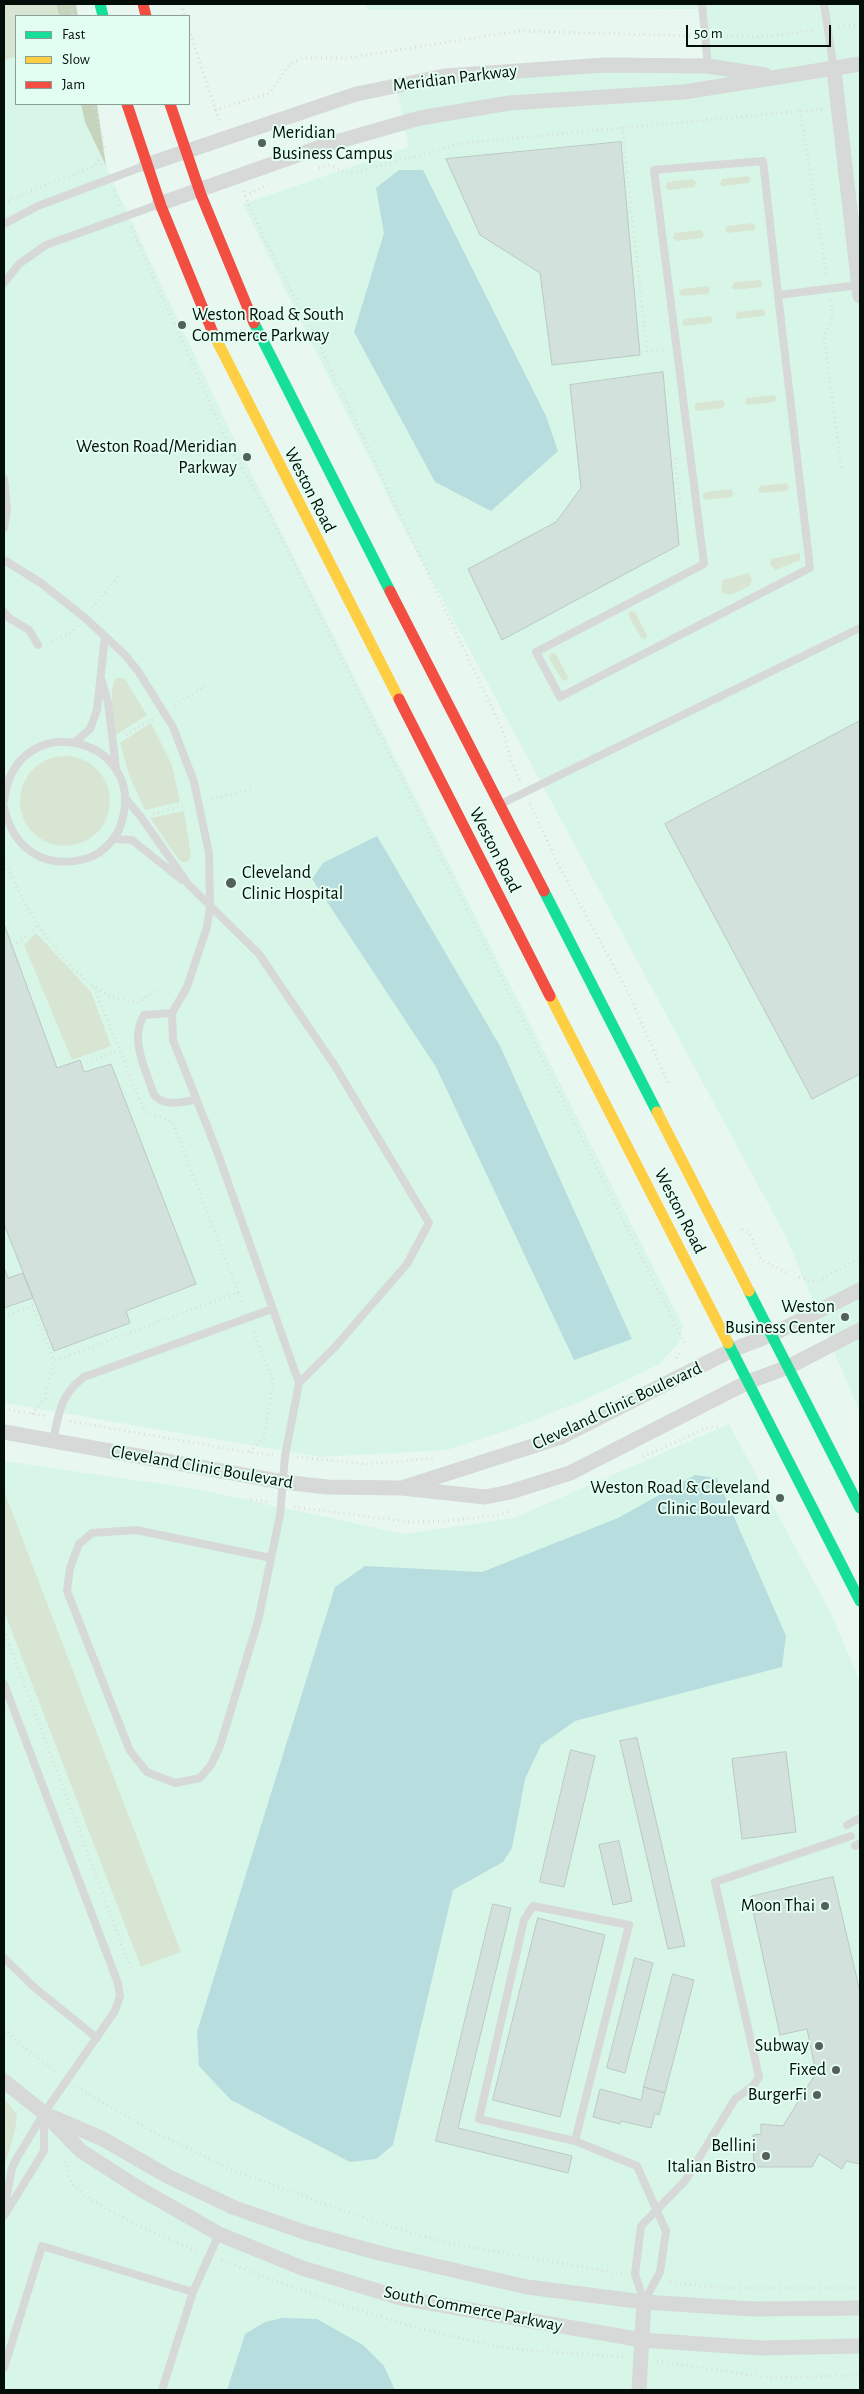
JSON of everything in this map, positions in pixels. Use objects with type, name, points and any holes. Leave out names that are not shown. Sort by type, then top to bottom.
[{"type":"main road","name":"Weston Road","points":[[127,105],[159,204],[204,315],[230,371],[860,1601]]},
{"type":"main road","name":"Weston Road","points":[[170,105],[198,190],[232,274],[263,343],[860,1508]]},
{"type":"street","name":"Meridian Parkway","points":[[159,204],[237,175],[380,128],[460,111],[509,103],[684,92],[834,70],[860,64]]},
{"type":"street","name":"Meridian Parkway","points":[[146,166],[356,94],[445,76],[605,65],[708,66],[776,77]]},
{"type":"street","points":[[834,70],[860,291]]},
{"type":"street","name":"Cleveland Clinic Boulevard","points":[[402,1488],[561,1437],[732,1350],[771,1335],[860,1290]]},
{"type":"street","name":"Cleveland Clinic Boulevard","points":[[4,1432],[283,1482],[327,1487],[402,1488],[485,1497],[542,1483],[601,1458],[748,1382],[788,1366],[860,1330]]},
{"type":"street","name":"South Commerce Parkway","points":[[4,2081],[44,2113],[81,2151],[140,2189],[219,2234],[302,2268],[401,2298],[642,2340],[760,2348],[860,2346]]},
{"type":"street","name":"South Commerce Parkway","points":[[44,2113],[103,2139],[169,2177],[235,2208],[307,2233],[379,2253],[526,2287],[644,2302],[753,2310],[860,2308]]},
{"type":"street","points":[[639,2390],[644,2302]]},
{"type":"lane","points":[[702,4],[708,66]]},
{"type":"lane","points":[[824,4],[834,70]]},
{"type":"lane","points":[[762,160],[778,295],[810,568],[560,697],[536,652],[704,564],[654,170],[762,160]]},
{"type":"lane","points":[[4,224],[38,206],[146,166]]},
{"type":"lane","points":[[4,283],[18,264],[46,245],[159,204]]},
{"type":"lane","points":[[778,295],[860,291]]},
{"type":"lane","points":[[4,479],[7,509],[4,528]]},
{"type":"lane","points":[[4,560],[41,583],[105,636],[138,670],[174,727],[194,782],[209,852],[210,907],[207,927],[187,987],[172,1013],[173,1040],[195,1100],[218,1154],[299,1383],[285,1456],[280,1515],[258,1621],[222,1739],[212,1765],[200,1778],[175,1783],[148,1772],[130,1751],[67,1591],[70,1568],[79,1544],[92,1533],[136,1530],[271,1558]]},
{"type":"lane","points":[[5,618],[29,630],[38,645]]},
{"type":"lane","points":[[500,805],[860,628]]},
{"type":"lane","points":[[75,742],[90,729],[97,710],[105,636]]},
{"type":"lane","points":[[4,806],[8,824],[18,841],[33,854],[52,861],[72,862],[90,857],[103,850],[113,839],[120,827],[126,799],[123,784],[117,770],[108,702],[101,677]]},
{"type":"lane","points":[[4,801],[6,785],[14,767],[28,753],[45,744],[60,741],[75,742],[92,747],[106,757],[117,770]]},
{"type":"lane","points":[[4,775],[6,785]]},
{"type":"lane","points":[[126,799],[141,817],[188,884],[259,954],[298,1009],[429,1223],[407,1264],[335,1347],[299,1383]]},
{"type":"lane","points":[[113,839],[132,840],[149,851],[165,868],[188,884]]},
{"type":"lane","points":[[172,1013],[144,1015],[137,1032],[138,1045],[154,1095],[158,1099],[172,1103],[195,1100]]},
{"type":"lane","points":[[54,1441],[61,1404],[72,1386],[84,1377],[272,1310]]},
{"type":"lane","points":[[4,1684],[118,1983],[120,1996],[115,2011],[44,2113],[12,2168],[4,2209]]},
{"type":"lane","points":[[847,1825],[860,1818]]},
{"type":"lane","points":[[644,2302],[636,2276],[641,2226],[685,2181],[735,2099],[753,2086],[759,2077],[715,1882],[851,1836]]},
{"type":"lane","points":[[575,2141],[629,1925],[533,1906],[524,1920],[479,2119],[575,2141],[637,2166],[666,2231],[660,2272],[644,2302]]},
{"type":"lane","points":[[4,1958],[35,1988],[97,2038]]},
{"type":"lane","points":[[4,2216],[44,2151],[44,2113]]},
{"type":"lane","points":[[162,2390],[193,2292],[219,2234]]},
{"type":"lane","points":[[4,2368],[42,2246],[193,2292]]},
{"type":"path","points":[[215,110],[270,93],[290,65],[303,58],[347,58],[519,31],[762,37],[860,25]]},
{"type":"path","points":[[190,32],[225,138]]},
{"type":"path","points":[[4,204],[18,196],[95,166],[105,148],[94,105]]},
{"type":"path","points":[[313,169],[330,165],[349,174],[464,143],[792,111],[838,109]]},
{"type":"path","points":[[622,127],[647,351],[663,349],[664,359]]},
{"type":"path","points":[[98,159],[126,216],[228,444],[270,516],[685,1344]]},
{"type":"path","points":[[237,175],[245,196],[320,346],[504,731],[511,761],[561,870],[627,990],[670,1086]]},
{"type":"path","points":[[245,196],[270,184]]},
{"type":"path","points":[[675,456],[680,504]]},
{"type":"path","points":[[4,859],[16,889],[38,925],[77,972],[106,994],[137,1003],[155,991]]},
{"type":"path","points":[[12,945],[22,940],[38,925]]},
{"type":"path","points":[[93,985],[144,1110],[152,1115],[166,1118],[173,1123],[273,1380],[264,1438],[248,1452]]},
{"type":"path","points":[[82,1065],[119,1050]]},
{"type":"path","points":[[738,1227],[750,1234],[761,1260],[790,1274]]},
{"type":"path","points":[[799,1277],[816,1282],[860,1258]]},
{"type":"path","points":[[54,1360],[238,1292]]},
{"type":"path","points":[[4,1317],[32,1306],[54,1360],[45,1398],[32,1414]]},
{"type":"path","points":[[671,1364],[682,1351]]},
{"type":"path","points":[[4,1409],[248,1452],[368,1464],[442,1457]]},
{"type":"path","points":[[4,1630],[131,1968]]},
{"type":"path","points":[[4,2029],[22,2046],[88,2096],[148,2129],[230,2168],[368,2220],[448,2243],[636,2276]]},
{"type":"path","points":[[656,2279],[720,2288],[860,2288]]},
{"type":"shaded area","points":[[4,4],[56,4],[59,15],[15,15],[15,57],[4,60]]},
{"type":"shaded area","points":[[56,4],[76,4],[78,15],[59,15]]},
{"type":"shaded area","points":[[366,4],[860,4],[860,1413],[786,1237],[400,521],[243,204],[409,147],[396,85],[708,66],[702,9],[367,10]]},
{"type":"shaded area","name":"Cleveland Clinic Hospital","points":[[15,57],[15,105],[81,105],[85,122],[235,441],[683,1326],[679,1343],[658,1365],[584,1400],[514,1428],[447,1450],[320,1457],[4,1403],[4,60]]},
{"type":"shaded area","points":[[81,105],[97,105],[106,166],[85,122]]},
{"type":"shaded area","points":[[748,176],[751,179],[749,183],[723,186],[720,184],[722,179]]},
{"type":"shaded area","points":[[693,179],[696,183],[694,187],[668,190],[665,187],[667,182]]},
{"type":"shaded area","points":[[753,223],[756,227],[754,230],[728,233],[725,231],[727,226]]},
{"type":"shaded area","points":[[701,230],[704,234],[702,238],[676,241],[673,238],[675,233]]},
{"type":"shaded area","points":[[760,280],[763,283],[761,287],[735,290],[732,288],[734,282]]},
{"type":"shaded area","points":[[707,286],[710,289],[708,294],[682,296],[679,293],[682,289]]},
{"type":"shaded area","points":[[763,309],[766,313],[763,316],[737,319],[735,317],[737,312]]},
{"type":"shaded area","points":[[710,316],[713,319],[711,323],[685,326],[682,324],[684,319]]},
{"type":"shaded area","points":[[774,395],[777,399],[774,402],[748,405],[745,403],[747,398]]},
{"type":"shaded area","points":[[722,400],[725,404],[723,408],[697,411],[694,408],[696,403]]},
{"type":"shaded area","points":[[786,483],[789,486],[787,491],[760,493],[758,491],[760,486]]},
{"type":"shaded area","points":[[731,489],[734,493],[731,497],[705,500],[702,496],[705,492]]},
{"type":"shaded area","points":[[800,553],[800,560],[776,570],[770,565],[771,559]]},
{"type":"shaded area","points":[[749,573],[752,580],[750,586],[730,595],[721,592],[722,580]]},
{"type":"shaded area","points":[[630,611],[635,612],[647,635],[645,639],[641,638],[628,615]]},
{"type":"shaded area","points":[[551,653],[556,654],[568,677],[566,681],[562,680],[549,658]]},
{"type":"shaded area","points":[[117,678],[124,678],[147,715],[116,735],[112,689]]},
{"type":"shaded area","points":[[151,723],[172,765],[180,802],[145,810],[129,775],[120,743]]},
{"type":"shaded area","points":[[65,756],[82,760],[97,769],[106,784],[110,801],[106,818],[97,833],[82,842],[65,846],[48,842],[33,833],[24,818],[20,801],[24,784],[33,769],[48,760]]},
{"type":"shaded area","points":[[184,811],[191,857],[187,862],[182,862],[177,857],[150,818]]},
{"type":"shaded area","points":[[36,933],[91,992],[111,1046],[72,1060],[24,945]]},
{"type":"shaded area","points":[[729,1424],[832,1615],[860,1682],[860,2390],[395,2390],[384,2366],[245,2334],[227,2390],[4,2390],[4,1461],[197,1489],[404,1534],[514,1518]]},
{"type":"shaded area","points":[[4,1491],[181,1952],[141,1967],[4,1611]]},
{"type":"shaded area","points":[[4,2098],[17,2115],[15,2131],[4,2168]]},
{"type":"water","points":[[399,170],[423,170],[546,416],[558,451],[491,511],[435,482],[354,332],[384,233],[376,188]]},
{"type":"water","points":[[377,836],[500,1046],[632,1339],[574,1360],[436,1067],[312,879],[323,863]]},
{"type":"water","points":[[695,1475],[717,1478],[786,1636],[782,1667],[575,1721],[541,1745],[525,1779],[512,1848],[503,1862],[453,1890],[393,2145],[376,2159],[350,2162],[231,2100],[199,2066],[197,2032],[335,1587],[365,1566],[482,1572],[618,1518]]},
{"type":"water","points":[[283,2318],[317,2319],[363,2345],[384,2366],[395,2390],[227,2390],[245,2334],[265,2322]]},
{"type":"building","points":[[621,142],[640,355],[552,365],[540,273],[480,235],[446,159]]},
{"type":"building","points":[[663,372],[679,545],[502,640],[468,569],[556,522],[581,488],[570,385]]},
{"type":"building","points":[[860,721],[860,1074],[812,1099],[665,824]]},
{"type":"building","points":[[4,924],[57,1068],[80,1060],[84,1072],[111,1064],[196,1284],[126,1311],[130,1323],[54,1351],[4,1224]]},
{"type":"building","points":[[4,1268],[8,1278],[23,1273],[33,1298],[4,1308]]},
{"type":"building","points":[[637,1738],[685,1946],[668,1949],[620,1741]]},
{"type":"building","points":[[571,1750],[595,1756],[564,1887],[540,1882]]},
{"type":"building","points":[[786,1752],[796,1832],[742,1839],[732,1759]]},
{"type":"building","points":[[619,1841],[632,1901],[613,1905],[599,1845]]},
{"type":"building","points":[[833,1877],[860,1992],[860,2164],[846,2161],[842,2169],[819,2154],[812,2167],[754,2167],[753,2135],[761,2134],[761,2124],[783,2126],[816,2073],[807,2029],[780,2035],[750,1897]]},
{"type":"building","points":[[493,1904],[511,1908],[458,2128],[572,2156],[568,2173],[436,2141]]},
{"type":"building","points":[[538,1918],[605,1935],[560,2117],[493,2100]]},
{"type":"building","points":[[635,1958],[653,1963],[625,2073],[607,2068]]},
{"type":"building","points":[[673,1974],[694,1980],[665,2093],[644,2087]]},
{"type":"building","points":[[644,2087],[665,2093],[659,2115],[655,2113],[651,2128],[621,2121],[620,2124],[593,2117],[600,2089],[641,2100]]},
{"type":"traffic: fast","points":[[100,4],[103,15]]},
{"type":"traffic: fast","points":[[254,323],[390,591]]},
{"type":"traffic: fast","points":[[544,891],[657,1112]]},
{"type":"traffic: fast","points":[[749,1291],[860,1508]]},
{"type":"traffic: fast","points":[[728,1343],[860,1601]]},
{"type":"traffic: slow","points":[[213,333],[399,699]]},
{"type":"traffic: slow","points":[[550,996],[728,1343]]},
{"type":"traffic: slow","points":[[657,1112],[749,1291]]},
{"type":"traffic: jam","points":[[143,4],[146,15]]},
{"type":"traffic: jam","points":[[127,105],[161,206],[213,333]]},
{"type":"traffic: jam","points":[[170,105],[201,195],[254,323]]},
{"type":"traffic: jam","points":[[390,591],[544,891]]},
{"type":"traffic: jam","points":[[399,699],[550,996]]},
{"type":"place","name":"Meridian Business Campus","points":[[262,143]]},
{"type":"place","name":"Weston Road & South Commerce Parkway","points":[[182,325]]},
{"type":"place","name":"Weston Road/Meridian Parkway","points":[[247,457]]},
{"type":"place","name":"Cleveland Clinic Hospital","points":[[231,883]]},
{"type":"place","name":"Weston Business Center","points":[[845,1317]]},
{"type":"place","name":"Weston Road & Cleveland Clinic Boulevard","points":[[780,1498]]},
{"type":"place","name":"Moon Thai","points":[[825,1906]]},
{"type":"place","name":"Subway","points":[[819,2046]]},
{"type":"place","name":"Fixed","points":[[836,2070]]},
{"type":"place","name":"BurgerFi","points":[[817,2095]]},
{"type":"place","name":"Bellini Italian Bistro","points":[[766,2156]]}]
